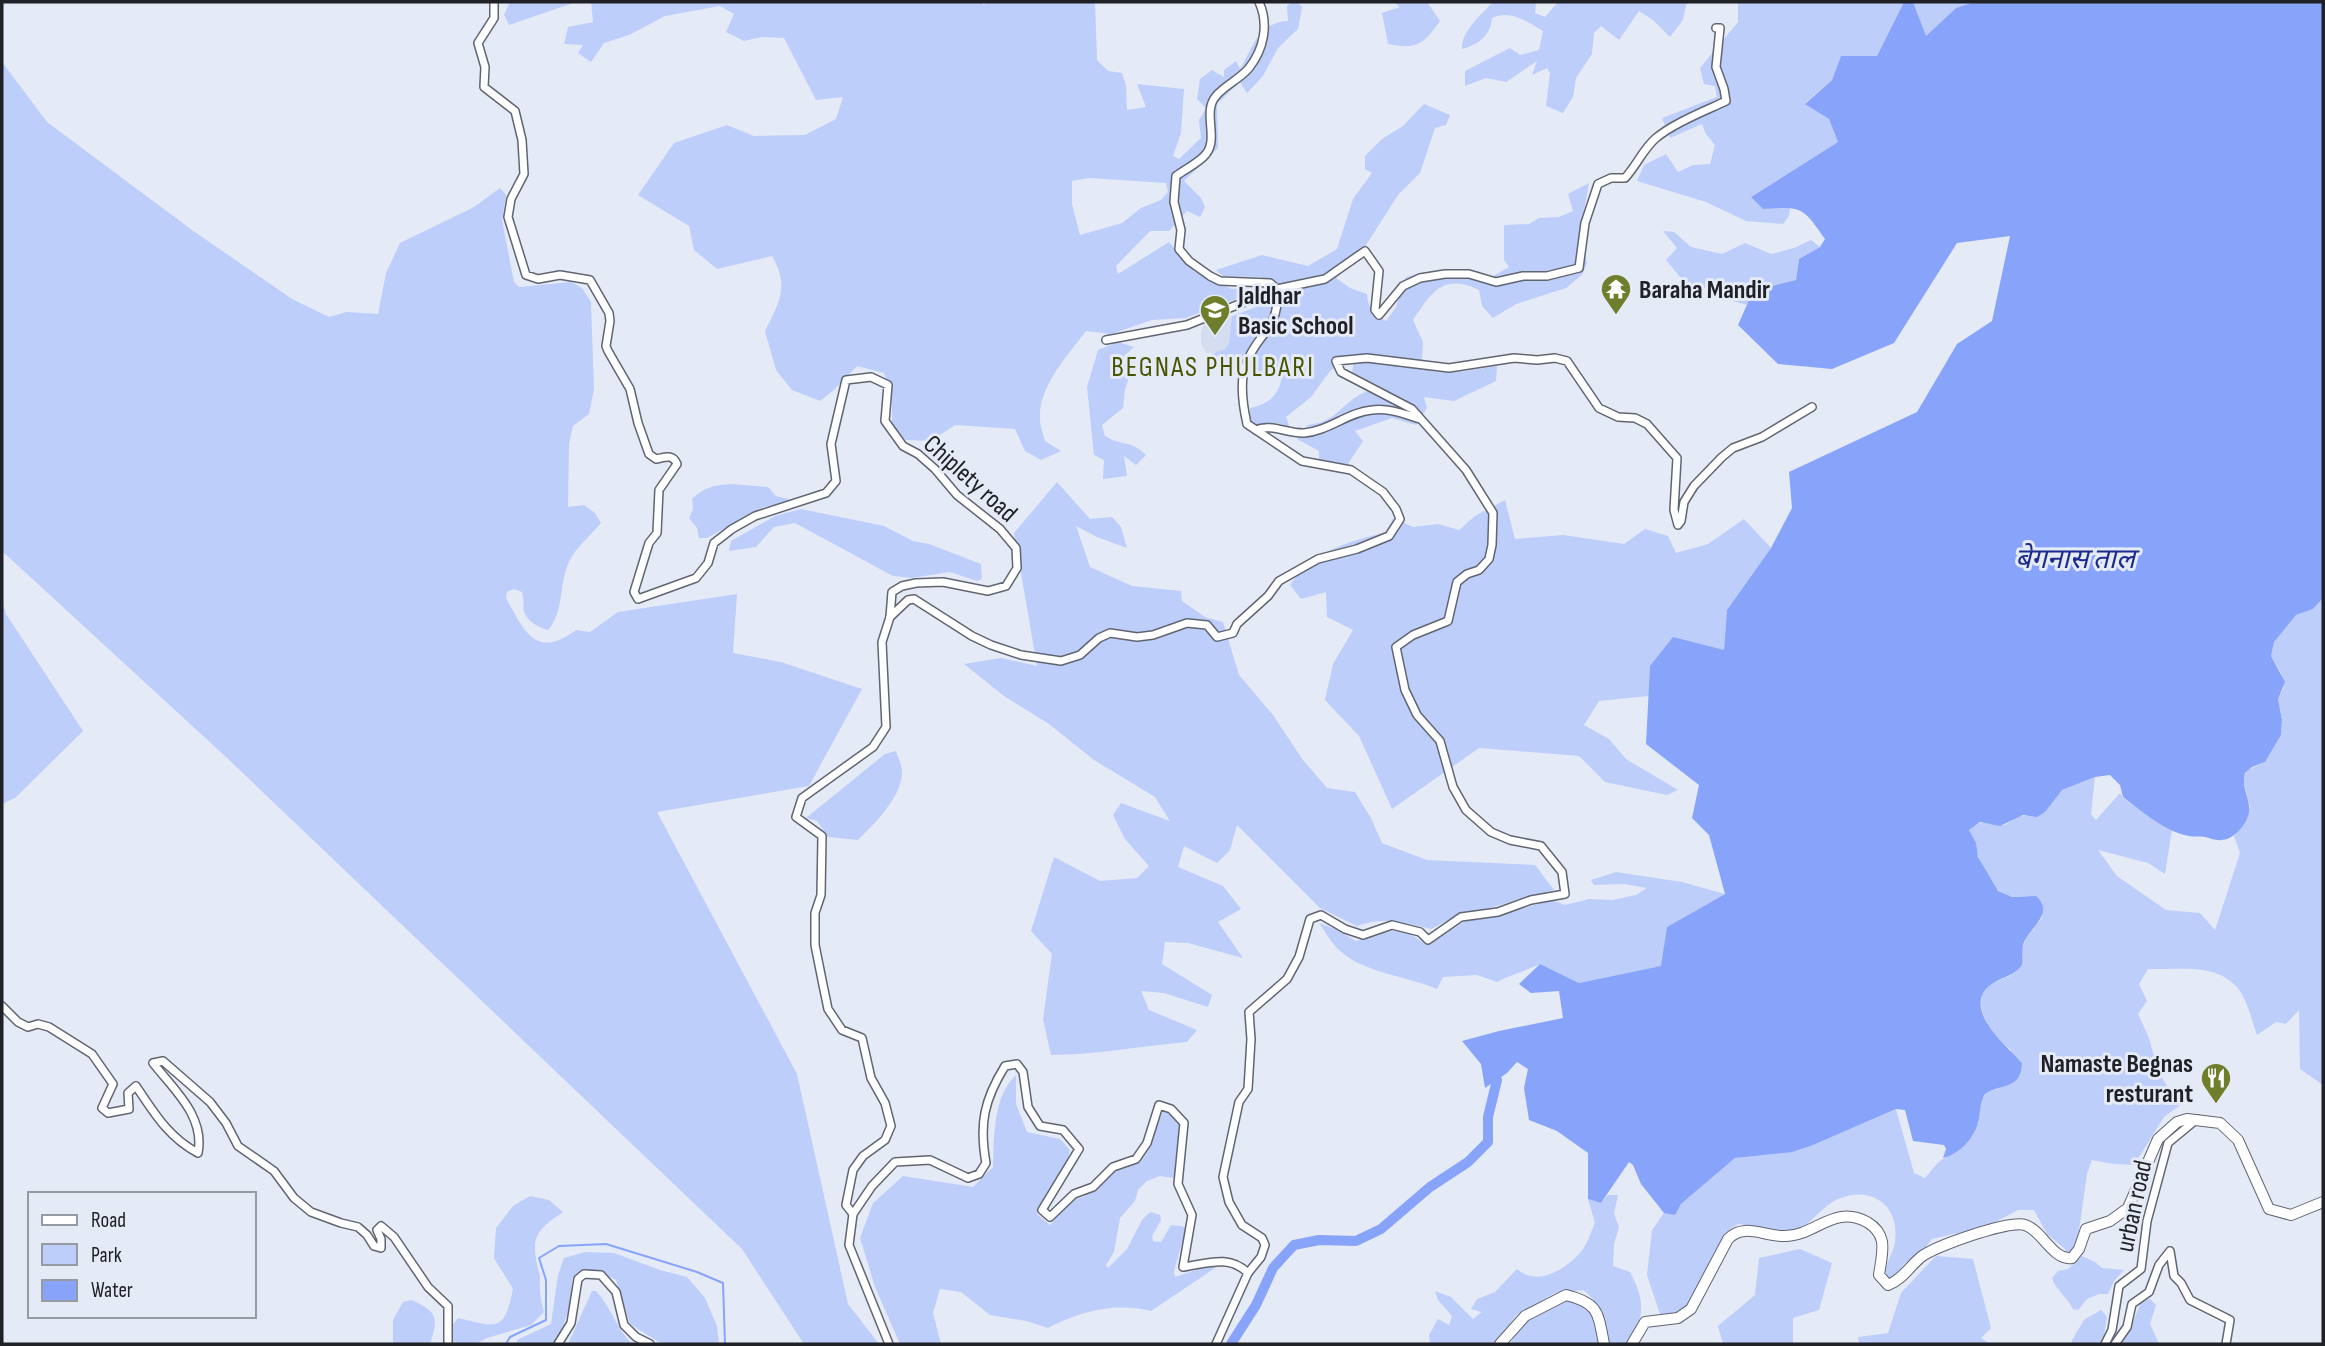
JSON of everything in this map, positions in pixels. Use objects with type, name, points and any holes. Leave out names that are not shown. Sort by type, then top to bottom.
[{"type":"main road","points":[[1632,1344],[1645,1322],[1678,1318],[1691,1309],[1728,1239],[1742,1230],[1785,1236],[1842,1216],[1860,1218],[1877,1228],[1883,1238],[1879,1275],[1888,1285],[1896,1283],[1922,1257],[1947,1243],[2016,1224],[2032,1228],[2063,1257],[2072,1258],[2079,1249],[2086,1228],[2110,1221],[2128,1208],[2158,1139],[2177,1122],[2187,1119],[2220,1123],[2238,1140],[2269,1209],[2291,1215],[2323,1202]]},
{"type":"main road","points":[[1500,1344],[1525,1316],[1566,1295],[1584,1299],[1598,1314],[1604,1344]]},
{"type":"street","name":"Chiplety road","points":[[494,2],[494,18],[478,43],[485,67],[484,87],[514,111],[522,140],[524,174],[511,199],[508,217],[526,275],[538,279],[560,275],[590,280],[609,313],[606,346],[630,389],[649,454],[656,459],[669,456],[675,459],[677,464],[659,490],[657,533],[649,543],[634,592],[638,599],[696,578],[708,564],[714,543],[755,516],[826,493],[836,481],[831,444],[846,380],[870,377],[888,385],[885,421],[903,446],[918,454],[935,469],[957,495],[1000,529],[1016,548],[1017,568],[1006,586],[988,591],[943,582],[902,586],[892,592],[890,617],[882,642],[886,727],[873,747],[802,799],[796,817],[822,836],[821,895],[815,913],[815,945],[828,1009],[842,1030],[862,1038],[871,1078],[885,1103],[891,1126],[885,1140],[863,1156],[853,1170],[846,1205],[853,1214]]},
{"type":"street","points":[[890,617],[908,600],[914,599],[991,645],[1061,661],[1080,655],[1099,638],[1110,633],[1137,637],[1153,635],[1187,622],[1207,625],[1217,637],[1233,633],[1237,624],[1268,596],[1279,581],[1297,570],[1318,559],[1357,549],[1390,536],[1400,519],[1383,492],[1350,470],[1302,461],[1250,428],[1246,421],[1243,371],[1253,350],[1277,315],[1277,289],[1270,283],[1220,281],[1189,261],[1180,249],[1181,230],[1174,202],[1176,176],[1203,157],[1210,148],[1211,110],[1216,96],[1250,67],[1263,41],[1266,25],[1259,2]]},
{"type":"street","points":[[1106,340],[1187,325],[1277,289],[1325,279],[1366,251],[1378,271],[1375,310],[1380,314],[1403,286],[1420,278],[1469,274],[1496,282],[1523,276],[1547,276],[1579,268],[1585,223],[1598,184],[1611,178],[1625,178],[1658,136],[1726,101],[1716,67],[1720,28],[1716,28]]},
{"type":"street","points":[[1216,1344],[1248,1273],[1261,1257],[1265,1245],[1262,1238],[1242,1225],[1229,1202],[1223,1177],[1239,1102],[1248,1089],[1251,1039],[1249,1012],[1287,979],[1299,957],[1310,919],[1321,915],[1345,929],[1363,935],[1392,925],[1420,932],[1429,940],[1461,917],[1498,912],[1565,894],[1562,872],[1541,846],[1510,840],[1491,831],[1466,810],[1453,786],[1440,741],[1417,715],[1405,691],[1396,647],[1413,635],[1448,621],[1457,582],[1467,574],[1479,570],[1489,559],[1493,513],[1466,470],[1412,408],[1341,372],[1336,361],[1367,358],[1449,368],[1514,358],[1555,358],[1567,361],[1599,408],[1618,417],[1635,418],[1647,424],[1677,458],[1674,510],[1678,525],[1684,502],[1694,486],[1732,448],[1762,437],[1812,407]]},
{"type":"street","points":[[1256,430],[1265,426],[1295,433],[1315,432],[1368,410],[1390,410],[1422,420]]},
{"type":"street","points":[[2,1006],[18,1022],[28,1027],[38,1024],[49,1027],[92,1054],[113,1084],[102,1108],[108,1113],[130,1109],[128,1093],[135,1086],[163,1126],[183,1145],[198,1153],[200,1143],[196,1124],[185,1101],[153,1063],[163,1061],[211,1102],[238,1146],[274,1171],[294,1198],[312,1212],[358,1227],[374,1246],[381,1248],[382,1239],[377,1230],[381,1226],[394,1237],[428,1287],[448,1306],[448,1344]]},
{"type":"street","points":[[889,1344],[849,1245],[853,1214],[895,1162],[930,1160],[968,1178],[979,1174],[986,1163],[982,1140],[986,1103],[1005,1066],[1017,1064],[1023,1072],[1028,1107],[1040,1126],[1063,1130],[1079,1149],[1042,1210],[1050,1217],[1074,1194],[1093,1187],[1113,1167],[1136,1159],[1147,1143],[1159,1105],[1171,1109],[1184,1123],[1178,1184],[1192,1215],[1183,1267],[1209,1261],[1228,1262],[1242,1266],[1248,1273]]},
{"type":"street","name":"urban road","points":[[2105,1344],[2112,1330],[2119,1286],[2141,1269],[2147,1221],[2168,1143],[2197,1119]]},
{"type":"street","name":"urban road","points":[[2115,1344],[2127,1327],[2132,1304],[2149,1292],[2159,1265],[2170,1251],[2174,1276],[2190,1300],[2230,1320],[2226,1344]]},
{"type":"street","points":[[558,1344],[571,1322],[578,1279],[584,1274],[601,1275],[616,1292],[624,1325],[636,1337],[650,1344]]},
{"type":"shaded area","name":"Jaldhar Basic School","points":[[1232,316],[1229,343],[1225,350],[1206,353],[1201,344],[1201,331],[1205,322]]},
{"type":"green space","points":[[510,2],[576,2],[509,25],[504,15]]},
{"type":"green space","points":[[591,2],[983,2],[983,5],[988,2],[1095,2],[1097,60],[1108,71],[1122,73],[1126,85],[1127,110],[1146,107],[1137,84],[1184,89],[1181,133],[1173,156],[1179,159],[1201,138],[1199,120],[1206,108],[1197,99],[1200,79],[1212,70],[1224,77],[1224,70],[1236,61],[1240,69],[1263,31],[1269,26],[1288,21],[1287,6],[1298,2],[1302,7],[1298,29],[1278,48],[1263,76],[1247,93],[1240,82],[1217,104],[1218,148],[1184,181],[1201,198],[1205,207],[1200,217],[1187,211],[1169,231],[1150,231],[1116,266],[1118,274],[1169,242],[1195,272],[1232,289],[1265,288],[1186,318],[1152,320],[1111,334],[1086,331],[1063,361],[1044,395],[1040,419],[1045,441],[1061,451],[1041,460],[1025,451],[1015,429],[955,425],[931,441],[906,440],[892,427],[892,396],[884,373],[857,366],[820,401],[792,390],[776,370],[765,331],[781,294],[780,276],[772,256],[717,269],[694,250],[689,226],[638,195],[674,143],[727,125],[754,136],[805,135],[836,119],[843,97],[816,100],[784,38],[762,37],[744,41],[726,32],[734,14],[720,6],[665,16],[629,35],[604,43],[591,62],[578,53],[583,45],[564,44],[568,27],[593,22]],"holes":[[[1089,178],[1166,183],[1168,192],[1161,200],[1141,208],[1122,223],[1080,235],[1072,204],[1072,181]]]},
{"type":"green space","points":[[1394,2],[1427,2],[1440,21],[1419,43],[1406,46],[1388,44],[1382,13],[1400,7]]},
{"type":"green space","points":[[1493,2],[1538,2],[1535,13],[1545,17],[1558,2],[1689,2],[1683,20],[1670,37],[1653,20],[1639,11],[1619,40],[1601,26],[1594,33],[1592,54],[1576,78],[1573,97],[1563,113],[1546,106],[1550,73],[1547,68],[1532,75],[1537,61],[1506,82],[1486,78],[1465,86],[1465,71],[1510,48],[1520,55],[1539,50],[1543,31],[1519,18],[1505,15],[1492,18],[1483,38],[1462,49],[1468,29]]},
{"type":"green space","points":[[1738,2],[1904,2],[1877,56],[1841,56],[1832,80],[1805,103],[1829,119],[1838,142],[1751,197],[1763,209],[1790,207],[1789,216],[1783,224],[1746,221],[1706,202],[1637,181],[1644,165],[1666,154],[1678,172],[1693,165],[1710,164],[1715,145],[1702,124],[1670,138],[1662,118],[1717,97],[1715,86],[1704,84],[1700,68],[1738,22]]},
{"type":"green space","points":[[1913,2],[1974,2],[1956,8],[1925,37]]},
{"type":"green space","points":[[2,62],[47,122],[192,230],[292,299],[329,317],[347,312],[378,314],[386,273],[400,243],[474,207],[500,188],[506,195],[502,220],[514,282],[519,287],[571,282],[582,288],[591,302],[594,389],[589,414],[573,426],[569,444],[568,507],[584,505],[595,513],[601,523],[569,562],[557,615],[548,630],[527,618],[522,592],[514,589],[507,592],[506,598],[526,631],[541,642],[551,642],[576,630],[590,632],[618,612],[737,594],[733,653],[781,662],[862,689],[809,786],[657,812],[797,1074],[848,1304],[879,1344],[804,1344],[742,1249],[226,757],[2,551]]},
{"type":"green space","points":[[1424,104],[1450,115],[1446,125],[1435,128],[1420,173],[1398,195],[1366,245],[1336,278],[1350,288],[1367,294],[1372,311],[1386,321],[1396,307],[1406,277],[1449,270],[1490,278],[1509,267],[1504,260],[1504,225],[1529,224],[1539,218],[1559,217],[1573,211],[1568,194],[1589,183],[1580,233],[1587,263],[1582,275],[1566,288],[1516,304],[1493,318],[1482,306],[1479,290],[1456,284],[1440,288],[1426,301],[1413,320],[1423,342],[1422,360],[1409,363],[1442,372],[1497,366],[1496,381],[1454,401],[1424,397],[1427,408],[1416,425],[1392,418],[1355,431],[1363,441],[1348,464],[1319,461],[1319,451],[1297,439],[1308,425],[1328,419],[1356,397],[1379,386],[1352,372],[1354,362],[1342,362],[1330,371],[1311,397],[1286,417],[1289,425],[1286,428],[1278,423],[1255,425],[1250,420],[1250,408],[1272,398],[1282,376],[1232,368],[1216,360],[1211,354],[1225,349],[1229,343],[1232,316],[1283,297],[1285,289],[1260,277],[1223,276],[1216,270],[1262,255],[1308,266],[1337,249],[1353,199],[1372,173],[1365,169],[1365,156],[1382,139],[1403,126]]},
{"type":"green space","points":[[1663,231],[1674,232],[1691,247],[1722,254],[1745,243],[1771,254],[1811,240],[1820,247],[1799,259],[1796,280],[1754,291],[1747,305],[1684,282],[1666,260],[1677,248]]},
{"type":"green space","points":[[1118,342],[1134,347],[1115,364],[1134,362],[1125,390],[1123,408],[1102,425],[1105,436],[1131,445],[1146,455],[1136,465],[1124,456],[1127,476],[1103,479],[1104,460],[1094,455],[1087,387],[1098,350]]},
{"type":"green space","points":[[1057,482],[1090,519],[1112,517],[1121,527],[1127,548],[1076,526],[1090,567],[1132,586],[1181,591],[1182,601],[1205,617],[1223,622],[1239,675],[1273,715],[1303,760],[1327,788],[1355,792],[1382,843],[1427,860],[1535,865],[1554,890],[1450,919],[1431,929],[1385,921],[1357,926],[1320,908],[1237,825],[1230,850],[1217,863],[1184,846],[1178,867],[1223,886],[1241,909],[1218,922],[1243,958],[1188,943],[1165,942],[1162,964],[1212,995],[1208,1007],[1164,993],[1141,991],[1149,1010],[1197,1030],[1187,1042],[1051,1055],[1043,1019],[1052,954],[1031,931],[1054,857],[1100,881],[1137,878],[1149,866],[1125,839],[1113,815],[1121,803],[1170,821],[1155,797],[1094,760],[1049,724],[1004,696],[964,664],[1001,658],[1037,666],[1014,533]]},
{"type":"green space","points":[[731,484],[768,487],[776,496],[790,502],[763,507],[707,538],[699,538],[697,528],[689,518],[693,509],[692,499],[710,487]]},
{"type":"green space","points":[[1505,500],[1515,539],[1563,535],[1624,544],[1645,529],[1668,536],[1676,553],[1708,544],[1744,519],[1771,548],[1727,610],[1724,650],[1650,666],[1649,696],[1599,701],[1584,725],[1609,739],[1626,759],[1678,790],[1667,795],[1605,782],[1579,756],[1479,748],[1392,809],[1359,736],[1325,700],[1333,664],[1353,630],[1327,617],[1326,592],[1301,599],[1290,585],[1300,573],[1310,563],[1332,550],[1385,532],[1394,518],[1413,527],[1438,524],[1459,530],[1475,516]]},
{"type":"green space","points":[[801,509],[884,526],[913,541],[929,544],[981,564],[982,579],[977,581],[950,572],[912,578],[893,576],[795,523],[774,527],[756,547],[729,551],[731,541],[775,516]]},
{"type":"green space","points":[[2323,598],[2323,1085],[2300,1069],[2299,1010],[2286,1024],[2276,1022],[2257,1035],[2242,995],[2225,977],[2205,970],[2148,969],[2139,984],[2147,1001],[2138,1014],[2149,1038],[2158,1071],[2179,1106],[2164,1117],[2134,1165],[2092,1160],[2087,1174],[2078,1237],[2068,1258],[2065,1249],[2047,1234],[2034,1210],[2018,1210],[1988,1226],[1932,1239],[1922,1252],[1904,1264],[1889,1283],[1884,1271],[1894,1245],[1893,1218],[1882,1202],[1873,1197],[1852,1195],[1835,1201],[1808,1223],[1790,1232],[1738,1224],[1730,1229],[1692,1305],[1674,1317],[1661,1317],[1647,1275],[1652,1230],[1664,1213],[1675,1214],[1681,1204],[1735,1158],[1813,1145],[1896,1109],[1914,1173],[1925,1178],[1939,1162],[1958,1151],[1974,1133],[1982,1100],[1990,1091],[1998,1089],[2011,1050],[1985,1020],[1981,1001],[1992,984],[2010,976],[2027,937],[2042,918],[2042,903],[2026,896],[2009,896],[1993,885],[1983,868],[1969,830],[1973,826],[1982,823],[2005,825],[2019,816],[2027,816],[2062,790],[2095,777],[2091,814],[2096,820],[2120,793],[2123,798],[2172,830],[2165,874],[2148,863],[2098,850],[2117,876],[2166,910],[2200,913],[2215,930],[2240,853],[2234,836],[2250,807],[2243,778],[2248,770],[2265,762],[2281,735],[2282,720],[2278,699],[2284,687],[2281,673],[2271,656],[2274,642],[2296,615],[2313,609]]},
{"type":"green space","points":[[2,602],[6,614],[83,731],[15,798],[2,804]]},
{"type":"green space","points":[[896,751],[902,772],[897,791],[886,809],[858,840],[828,837],[817,821],[806,818],[885,754]]},
{"type":"green space","points":[[1616,872],[1682,882],[1725,894],[1667,927],[1662,966],[1579,983],[1540,964],[1497,982],[1477,975],[1443,977],[1437,989],[1357,962],[1335,946],[1319,923],[1356,941],[1385,932],[1400,931],[1427,946],[1468,919],[1500,915],[1552,900],[1565,905],[1589,899],[1612,900],[1636,895],[1647,888],[1624,884],[1594,885],[1591,880]]},
{"type":"green space","points":[[1016,1075],[1016,1104],[1027,1132],[1060,1139],[1070,1150],[1067,1162],[1037,1214],[1050,1225],[1072,1200],[1083,1197],[1103,1183],[1114,1171],[1126,1168],[1144,1156],[1164,1109],[1175,1116],[1180,1125],[1174,1178],[1160,1176],[1147,1181],[1138,1190],[1135,1201],[1120,1218],[1114,1252],[1106,1265],[1108,1268],[1127,1249],[1142,1220],[1150,1212],[1160,1215],[1161,1220],[1152,1236],[1153,1241],[1161,1242],[1171,1225],[1186,1228],[1174,1271],[1175,1277],[1205,1267],[1218,1266],[1151,1311],[1124,1307],[1098,1310],[1048,1328],[990,1315],[961,1292],[940,1289],[933,1313],[941,1344],[900,1344],[875,1287],[860,1238],[873,1203],[903,1176],[973,1187],[993,1167],[999,1105],[1008,1084]]},
{"type":"green space","points":[[1608,1195],[1618,1195],[1614,1214],[1619,1227],[1614,1244],[1613,1266],[1630,1272],[1641,1300],[1638,1326],[1627,1344],[1610,1344],[1598,1307],[1583,1290],[1555,1293],[1516,1315],[1496,1344],[1430,1344],[1429,1335],[1438,1319],[1449,1325],[1452,1316],[1438,1300],[1435,1291],[1451,1297],[1473,1319],[1482,1312],[1471,1309],[1477,1299],[1495,1292],[1517,1269],[1525,1274],[1542,1276],[1559,1270],[1574,1259],[1585,1246],[1595,1223],[1588,1199],[1601,1203]]},
{"type":"green space","points":[[530,1196],[549,1200],[563,1212],[545,1225],[535,1244],[544,1312],[531,1325],[476,1344],[452,1344],[452,1326],[458,1318],[490,1324],[502,1320],[506,1313],[513,1289],[494,1258],[496,1228],[513,1206]]},
{"type":"green space","points":[[1800,1249],[1832,1263],[1819,1310],[1793,1318],[1793,1344],[1723,1344],[1718,1326],[1755,1295],[1759,1258]]},
{"type":"green space","points":[[585,1252],[614,1253],[687,1277],[705,1298],[717,1326],[719,1344],[662,1344],[630,1324],[616,1280],[598,1271],[582,1269],[572,1279],[568,1313],[554,1344],[517,1344],[517,1340],[551,1324],[558,1275],[564,1258]]},
{"type":"green space","points":[[1936,1256],[1973,1259],[1991,1328],[1981,1338],[1990,1344],[1859,1344],[1858,1337],[1888,1333],[1901,1293]]},
{"type":"green space","points":[[2082,1256],[2102,1268],[2124,1270],[2114,1281],[2108,1294],[2087,1299],[2078,1310],[2073,1309],[2052,1278],[2058,1271],[2068,1269]]},
{"type":"green space","points":[[592,1291],[596,1291],[601,1297],[632,1344],[568,1344]]},
{"type":"green space","points":[[1570,1299],[1591,1311],[1599,1344],[1510,1344],[1535,1314]]},
{"type":"green space","points":[[2150,1299],[2156,1305],[2150,1324],[2159,1344],[2121,1344],[2130,1330],[2141,1302]]},
{"type":"green space","points":[[412,1300],[427,1308],[434,1316],[430,1344],[393,1344],[393,1320],[403,1302]]},
{"type":"green space","points":[[2101,1310],[2107,1317],[2104,1335],[2099,1344],[2072,1344],[2084,1320]]},
{"type":"water","name":"बेगनास ताल","points":[[1904,2],[1913,2],[1926,36],[1956,8],[1974,2],[2323,2],[2323,598],[2313,609],[2296,615],[2274,642],[2271,656],[2285,682],[2278,699],[2282,720],[2281,735],[2265,762],[2245,773],[2248,816],[2234,835],[2217,840],[2171,830],[2123,797],[2120,785],[2110,775],[2095,777],[2062,790],[2045,812],[2037,817],[2023,815],[2000,826],[1980,822],[1969,830],[1976,843],[1978,857],[1998,891],[2012,897],[2036,896],[2043,908],[2040,920],[2024,942],[2022,965],[2015,972],[1989,986],[1982,996],[1984,1016],[1998,1037],[2022,1063],[2021,1072],[2014,1082],[1985,1094],[1976,1128],[1970,1140],[1960,1150],[1943,1158],[1946,1149],[1944,1145],[1913,1141],[1905,1110],[1896,1109],[1792,1152],[1735,1158],[1681,1204],[1675,1215],[1664,1213],[1641,1184],[1629,1162],[1601,1203],[1588,1199],[1588,1153],[1557,1131],[1529,1120],[1524,1088],[1528,1069],[1517,1062],[1507,1073],[1485,1088],[1481,1064],[1462,1041],[1563,1018],[1559,991],[1531,993],[1519,984],[1540,964],[1579,983],[1661,966],[1667,927],[1725,894],[1709,835],[1692,818],[1699,785],[1646,744],[1650,666],[1673,637],[1724,650],[1727,610],[1771,548],[1792,508],[1789,472],[1917,412],[1957,344],[1992,321],[2010,236],[1957,243],[1894,343],[1832,369],[1778,364],[1738,325],[1753,291],[1796,280],[1799,259],[1820,247],[1825,239],[1812,220],[1800,211],[1786,208],[1763,209],[1751,197],[1838,142],[1829,119],[1805,104],[1832,80],[1841,56],[1877,56]]},
{"type":"waterway","points":[[1231,1344],[1256,1305],[1273,1268],[1294,1245],[1319,1240],[1356,1241],[1381,1229],[1430,1187],[1468,1162],[1488,1142],[1488,1117],[1497,1080]]},
{"type":"waterway","points":[[506,1344],[510,1337],[546,1320],[546,1280],[539,1258],[559,1246],[606,1244],[697,1272],[723,1283],[725,1344]]},
{"type":"place","name":"Baraha Mandir","points":[[1616,316]]},
{"type":"place","name":"Jaldhar Basic School","points":[[1215,337]]},
{"type":"place","name":"Namaste Begnas resturant","points":[[2216,1105]]},
{"type":"district","name":"BEGNAS PHULBARI","points":[[1213,366]]}]
